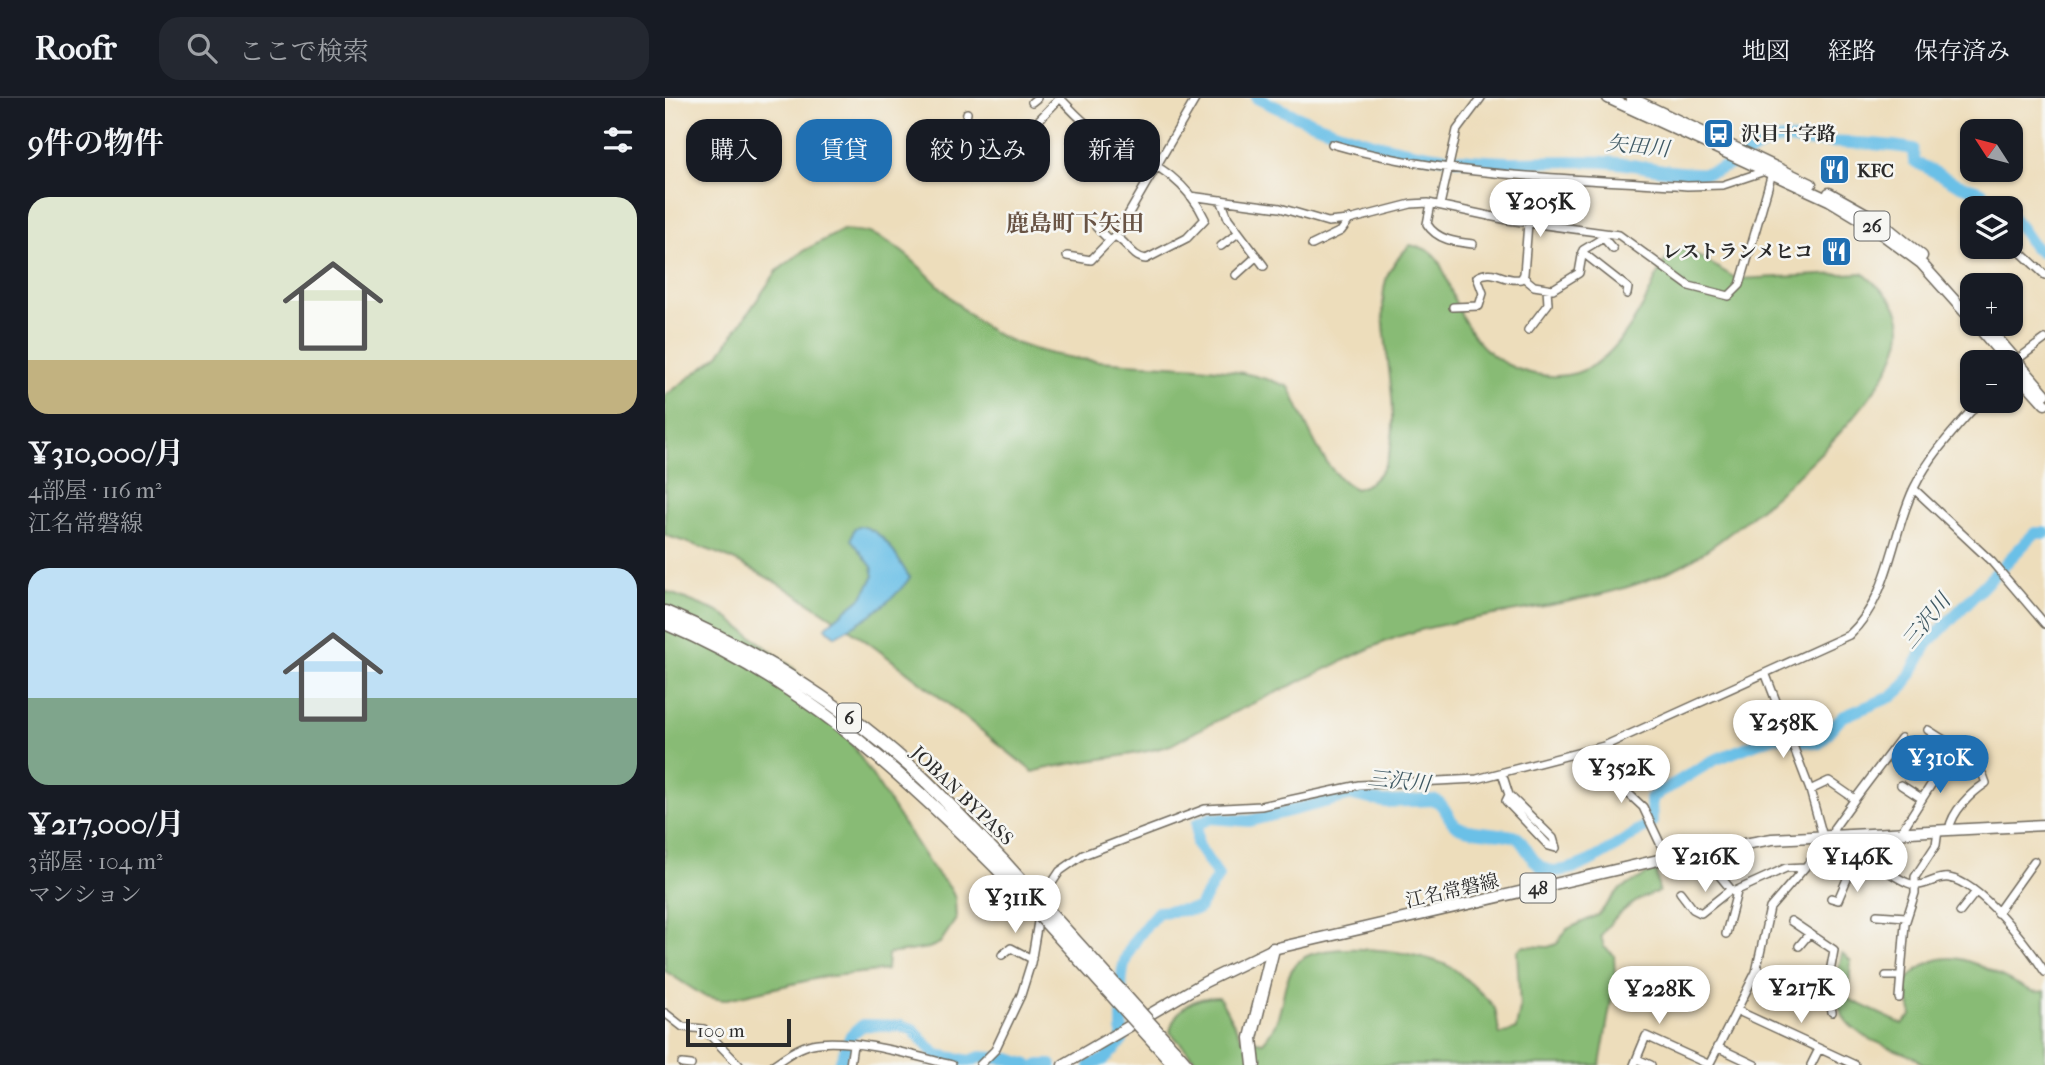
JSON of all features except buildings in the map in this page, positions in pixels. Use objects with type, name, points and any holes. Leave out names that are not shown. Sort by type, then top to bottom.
[{"type":"highway","name":"JOBAN BYPASS","points":[[665,612],[698,626],[813,689],[926,781],[1171,1056],[1187,1065]]},
{"type":"highway","name":"JOBAN BYPASS","points":[[665,624],[694,635],[806,698],[918,789],[1001,865]]},
{"type":"highway","points":[[1254,1065],[1251,1038],[1273,949]]},
{"type":"main road","name":"26","points":[[1608,98],[1749,165],[1767,168],[1879,221],[1933,265],[1960,295]]},
{"type":"main road","name":"26","points":[[1631,98],[1734,146],[1767,168],[1829,200],[1897,244],[1946,288],[1960,305]]},
{"type":"main road","points":[[1987,336],[2000,350]]},
{"type":"main road","points":[[2023,373],[2045,394]]},
{"type":"main road","points":[[2023,377],[2045,404]]},
{"type":"main road","name":"江名常磐線","points":[[1063,1065],[1205,982],[1273,949],[1667,858],[1772,839],[2045,825]]},
{"type":"street","points":[[967,113],[959,131],[982,144],[996,141],[1037,122],[1060,98],[1083,119]]},
{"type":"street","points":[[1160,156],[1196,98]]},
{"type":"street","points":[[1440,205],[1457,130],[1481,98]]},
{"type":"street","points":[[1332,144],[1384,159],[1449,169],[1698,186],[1723,185],[1767,168]]},
{"type":"street","points":[[1096,227],[1112,238],[1122,240],[1137,257],[1150,258],[1187,238],[1204,222],[1203,215],[1190,196],[1160,167]]},
{"type":"street","points":[[1190,196],[1280,208],[1320,220],[1350,219],[1411,204],[1431,204],[1528,223],[1622,237],[1694,289],[1723,296],[1734,295],[1741,285],[1767,168]]},
{"type":"street","points":[[1067,256],[1094,262],[1112,238],[1145,182]]},
{"type":"street","points":[[1221,200],[1238,233],[1264,266]]},
{"type":"street","points":[[1431,204],[1427,224],[1430,228],[1446,239],[1473,244]]},
{"type":"street","points":[[1312,245],[1341,232],[1350,219]]},
{"type":"street","points":[[1523,277],[1528,223]]},
{"type":"street","points":[[1221,246],[1238,233]]},
{"type":"street","points":[[1601,235],[1613,248]]},
{"type":"street","points":[[1523,277],[1534,286],[1553,289],[1579,273],[1582,252],[1601,235]]},
{"type":"street","points":[[1582,252],[1621,281],[1628,288],[1627,294]]},
{"type":"street","points":[[2023,254],[2045,275]]},
{"type":"street","points":[[1236,275],[1257,256]]},
{"type":"street","points":[[1453,307],[1479,306],[1483,293],[1478,276],[1491,271],[1506,279],[1518,280],[1523,277]]},
{"type":"street","points":[[1528,330],[1548,304],[1547,289]]},
{"type":"street","points":[[2023,355],[2045,340]]},
{"type":"street","points":[[982,1065],[995,1050],[1021,995],[1032,959],[1040,906],[1046,890],[1061,871],[1092,852],[1205,809],[1261,806],[1348,786],[1460,781],[1587,751],[1837,643],[1860,626],[1875,603],[1914,489],[1936,451],[1969,413]]},
{"type":"street","points":[[1914,489],[1992,562],[2045,624]]},
{"type":"street","points":[[1766,675],[1829,835]]},
{"type":"street","points":[[1899,998],[1906,917],[1916,877],[1943,830],[1971,794],[1986,783],[1977,766],[1955,747],[1928,730]]},
{"type":"street","points":[[1651,1065],[1635,1062],[1646,1036],[1709,1065],[1757,970],[1770,908],[1825,844],[1901,738]]},
{"type":"street","points":[[1901,832],[1955,747]]},
{"type":"street","points":[[1587,751],[1593,760],[1643,807],[1667,858]]},
{"type":"street","points":[[1926,758],[1941,768]]},
{"type":"street","points":[[1502,773],[1509,795],[1553,838],[1556,848],[1549,846],[1506,801],[1509,795]]},
{"type":"street","points":[[1810,790],[1829,781],[1855,799]]},
{"type":"street","points":[[1901,785],[1921,798]]},
{"type":"street","points":[[1848,834],[1848,845],[1909,884],[1949,878],[1975,893],[2016,929],[2045,972]]},
{"type":"street","points":[[1710,850],[1719,875],[1734,891],[1731,919],[1726,934]]},
{"type":"street","points":[[1831,898],[1838,900],[1859,851]]},
{"type":"street","points":[[1997,913],[2034,861]]},
{"type":"street","points":[[1680,892],[1693,909],[1701,913],[1734,891],[1786,868],[1804,867]]},
{"type":"street","points":[[1959,912],[1975,893]]},
{"type":"street","points":[[1877,915],[1906,917]]},
{"type":"street","points":[[1720,926],[1731,919]]},
{"type":"street","points":[[1757,970],[1831,1008],[1829,970],[1834,950],[1791,921]]},
{"type":"street","points":[[1799,946],[1809,934]]},
{"type":"street","points":[[1002,955],[1011,948],[1032,959]]},
{"type":"street","points":[[1886,976],[1899,976]]},
{"type":"street","points":[[1736,1010],[1854,1065]]},
{"type":"street","points":[[665,1013],[683,1027],[704,1029],[739,1065]]},
{"type":"street","points":[[773,1065],[810,1044],[825,1042],[889,1049],[922,1061],[952,1065]]},
{"type":"street","points":[[850,1065],[853,1045]]},
{"type":"street","points":[[1717,1048],[1755,1065]]},
{"type":"street","points":[[1811,1065],[1819,1049]]},
{"type":"street","points":[[682,1064],[691,1065]]},
{"type":"green space","points":[[843,230],[869,233],[886,241],[919,266],[981,325],[1033,349],[1106,362],[1218,369],[1254,375],[1289,387],[1325,459],[1344,482],[1356,489],[1377,476],[1389,455],[1393,428],[1392,397],[1383,304],[1388,275],[1410,245],[1426,249],[1437,258],[1460,313],[1482,346],[1503,362],[1539,375],[1561,376],[1580,372],[1611,351],[1637,316],[1665,261],[1685,248],[1737,279],[1863,273],[1893,303],[1901,327],[1895,355],[1876,388],[1848,424],[1778,493],[1742,524],[1684,564],[1653,578],[1587,598],[1450,623],[1403,635],[1240,709],[1171,745],[1033,772],[888,657],[811,603],[731,559],[665,535],[665,396],[719,355],[777,271],[803,251]]},
{"type":"green space","points":[[665,591],[721,613],[793,668],[830,710],[932,868],[950,888],[955,898],[956,919],[940,943],[929,948],[888,954],[887,970],[823,977],[723,1000],[704,996],[665,971]]},
{"type":"green space","points":[[1656,869],[1659,892],[1626,908],[1601,936],[1604,947],[1614,955],[1615,978],[1600,1065],[1200,1065],[1170,1032],[1176,1016],[1187,1005],[1210,997],[1219,997],[1242,1039],[1263,1042],[1276,1021],[1286,982],[1296,964],[1308,956],[1348,949],[1419,956],[1452,968],[1493,1005],[1500,1035],[1516,1029],[1520,1008],[1517,951],[1523,946],[1548,947],[1557,944],[1567,929],[1598,915],[1619,890]]},
{"type":"green space","points":[[1842,953],[1851,961],[1848,999],[1902,1024],[1912,1015],[1904,983],[1931,961],[1944,958],[1971,962],[2030,990],[2045,991],[2045,1065],[1923,1065],[1916,1058],[1861,1034],[1849,1025],[1841,1013],[1837,998]]},
{"type":"water","points":[[861,526],[885,540],[910,578],[876,611],[835,636],[825,627],[862,597],[874,576],[872,567],[851,539],[854,529]]},
{"type":"waterway","name":"矢田川","points":[[1257,98],[1318,125],[1379,145],[1441,157],[1474,160],[1604,162],[1704,173],[1723,168],[1757,148],[1779,139],[1899,147],[1913,149],[1914,161],[1955,183],[1982,192],[1984,196]]},
{"type":"waterway","name":"矢田川","points":[[2023,230],[2035,248],[2045,254]]},
{"type":"waterway","name":"三沢川","points":[[1090,1065],[1105,1059],[1122,1041],[1122,972],[1132,946],[1142,930],[1158,912],[1198,909],[1218,876],[1197,844],[1197,824],[1211,818],[1249,821],[1352,795],[1384,802],[1435,800],[1443,806],[1456,826],[1517,837],[1541,867],[1553,871],[1567,870],[1614,847],[1652,822],[1651,798],[1712,761],[1776,736],[1819,743],[1842,717],[1893,696],[1904,686],[1927,644],[2035,533],[2045,533]]},
{"type":"waterway","name":"三沢川","points":[[839,1065],[851,1035],[863,1025],[912,1029],[936,1055],[970,1061],[980,1057],[1010,1059],[1028,1065]]},
{"type":"waterway","name":"三沢川","points":[[1039,1065],[1051,1065]]},
{"type":"place","name":"沢目十字路","points":[[1718,133]]},
{"type":"place","name":"KFC","points":[[1834,170]]},
{"type":"place","name":"レストランメヒコ","points":[[1836,251]]},
{"type":"district","name":"鹿島町下矢田","points":[[1075,223]]}]
